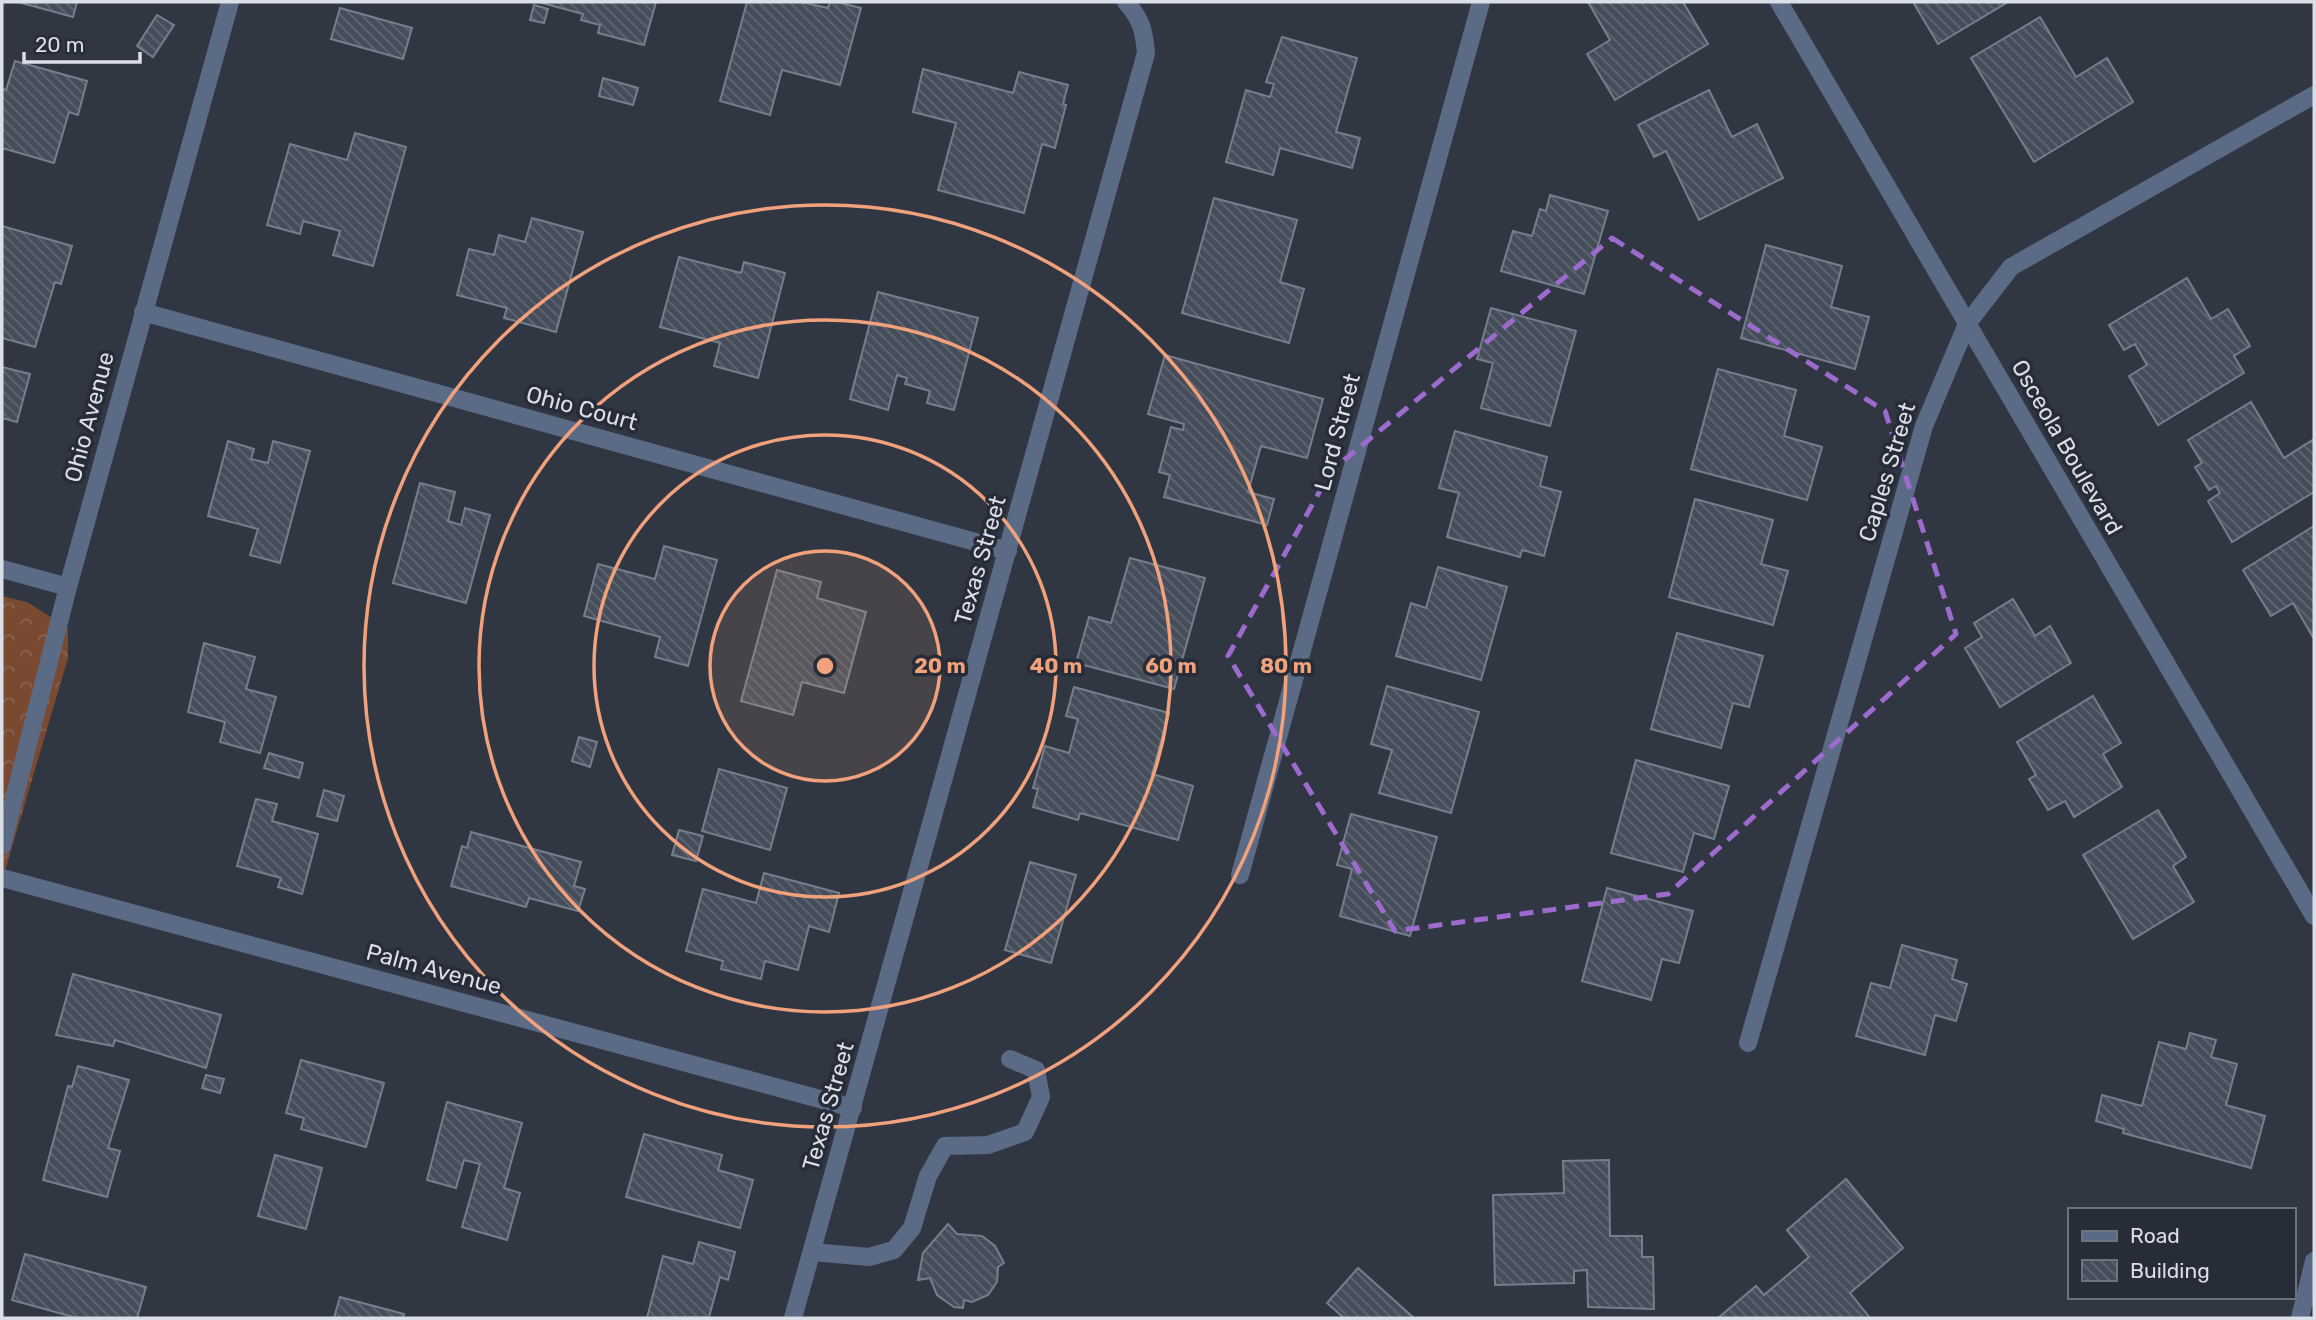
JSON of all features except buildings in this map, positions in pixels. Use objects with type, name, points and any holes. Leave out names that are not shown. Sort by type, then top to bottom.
[{"type":"street","name":"Ohio Avenue","points":[[2,846],[68,587],[230,2]]},
{"type":"street","name":"Texas Street","points":[[793,1318],[1146,52],[1144,30],[1138,16],[1126,2]]},
{"type":"street","name":"Lord Street","points":[[1240,875],[1481,2]]},
{"type":"street","name":"Osceola Boulevard","points":[[1779,2],[2314,916]]},
{"type":"street","name":"Caples Street","points":[[1748,1043],[1924,426],[1967,324],[2011,267],[2314,95]]},
{"type":"street","name":"Ohio Court","points":[[143,312],[1008,551]]},
{"type":"street","points":[[2,569],[68,587]]},
{"type":"street","name":"Palm Avenue","points":[[2,878],[853,1108]]},
{"type":"street","points":[[812,1252],[869,1257],[894,1250],[912,1228],[928,1176],[945,1146],[988,1145],[1025,1132],[1041,1097],[1036,1070],[1010,1059]]},
{"type":"street","points":[[2300,1318],[2314,1261]]},
{"type":"highlighted area","points":[[1612,238],[1885,411],[1956,634],[1668,894],[1395,931],[1228,656],[1331,471]]},
{"type":"green space","points":[[2,596],[27,602],[68,628],[68,658],[2,881]]}]
